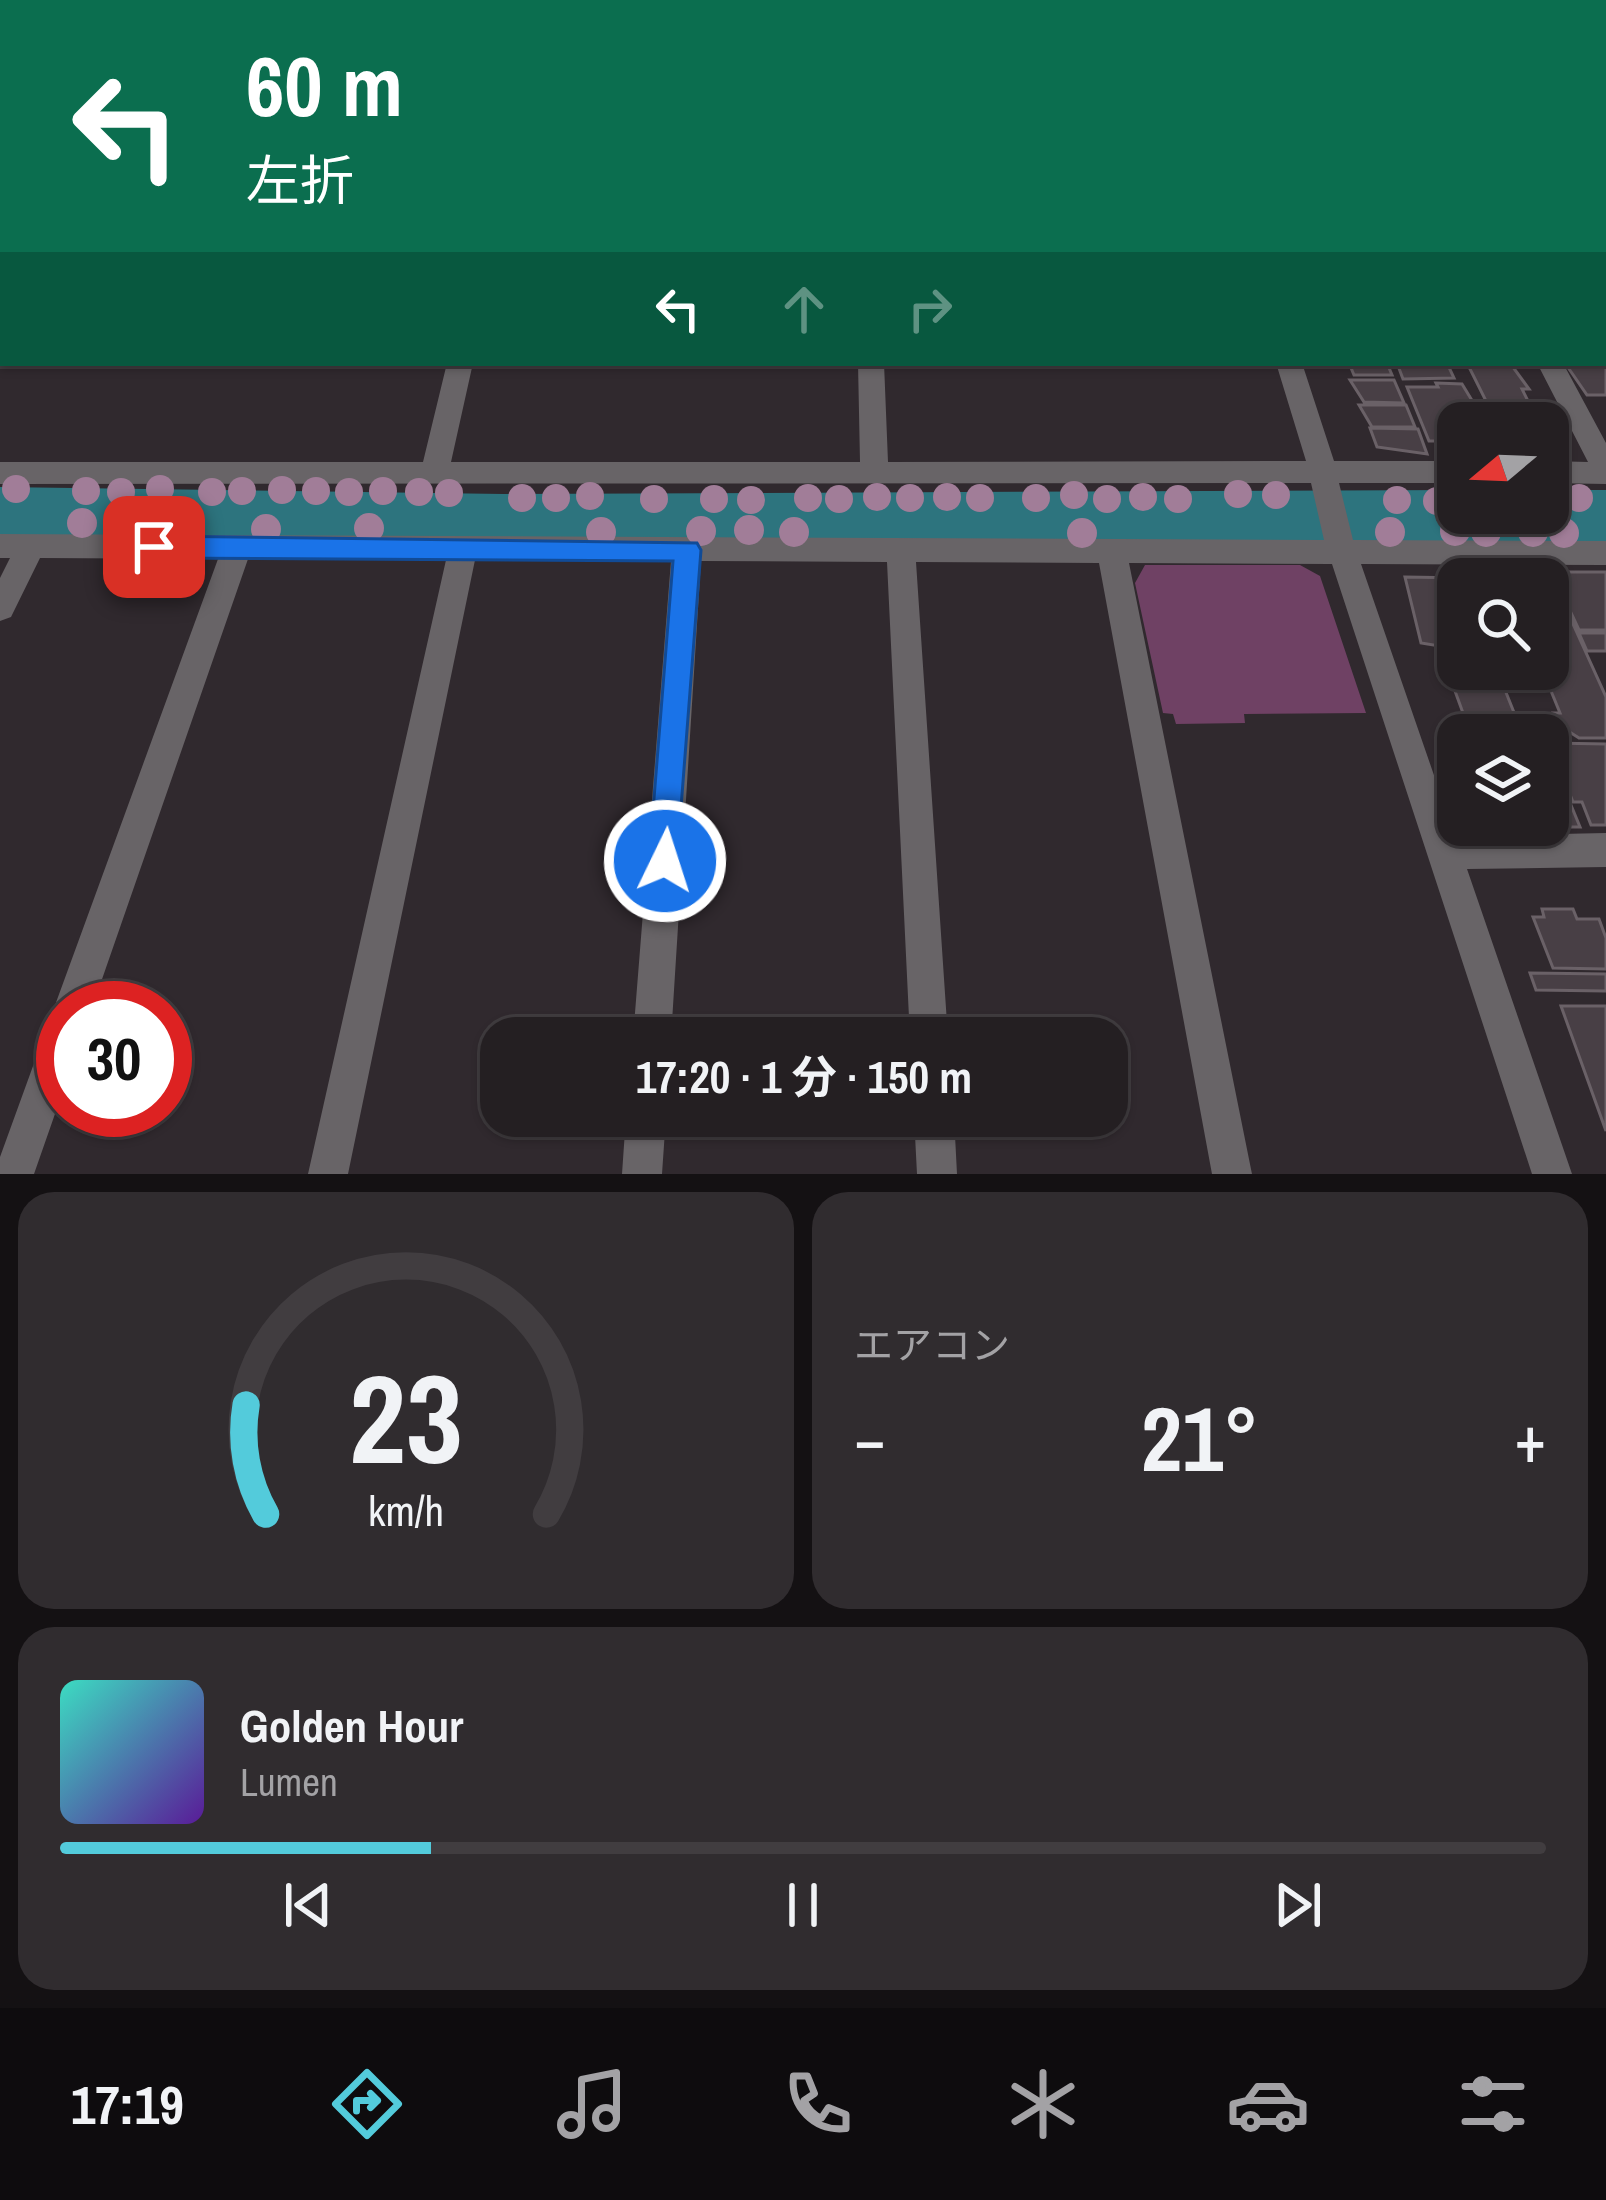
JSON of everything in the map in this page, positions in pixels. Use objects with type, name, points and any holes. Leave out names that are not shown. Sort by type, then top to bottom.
[{"type":"street","points":[[435,470],[459,366]]},
{"type":"street","points":[[871,366],[874,469]]},
{"type":"street","points":[[1289,366],[1340,544],[1552,1174]]},
{"type":"street","points":[[1552,366],[1606,471],[1569,472]]},
{"type":"street","points":[[0,473],[874,469],[1323,483],[1437,474]]},
{"type":"street","points":[[0,608],[15,546],[1112,553],[1340,544],[1606,553]]},
{"type":"street","points":[[83,981],[237,548]]},
{"type":"street","points":[[328,1174],[463,549]]},
{"type":"street","points":[[654,1017],[687,550]]},
{"type":"street","points":[[901,552],[928,1017]]},
{"type":"street","points":[[1112,553],[1232,1174]]},
{"type":"street","points":[[1444,853],[1606,850]]},
{"type":"street","points":[[14,1174],[36,1112]]},
{"type":"street","points":[[642,1174],[645,1137]]},
{"type":"street","points":[[935,1137],[937,1174]]},
{"type":"shaded area","points":[[1145,565],[1300,565],[1320,576],[1366,713],[1244,714],[1245,723],[1176,724],[1173,714],[1163,713],[1135,583]]},
{"type":"building","points":[[1350,366],[1388,366],[1392,375],[1354,375]]},
{"type":"building","points":[[1398,366],[1448,366],[1454,378],[1403,379]]},
{"type":"building","points":[[1468,366],[1512,366],[1529,389],[1522,389],[1528,401],[1486,401]]},
{"type":"building","points":[[1567,366],[1606,366],[1606,395],[1587,395]]},
{"type":"building","points":[[1350,380],[1394,380],[1404,403],[1364,402]]},
{"type":"building","points":[[1436,383],[1462,384],[1473,402],[1437,402],[1437,441],[1429,441],[1407,387],[1438,387]]},
{"type":"building","points":[[1359,405],[1406,405],[1415,427],[1372,427]]},
{"type":"building","points":[[1370,428],[1418,429],[1427,454],[1377,447]]},
{"type":"building","points":[[1569,572],[1606,572],[1606,630],[1579,630],[1569,609]]},
{"type":"building","points":[[1405,577],[1437,578],[1437,646],[1421,643]]},
{"type":"building","points":[[1569,615],[1606,697],[1606,738],[1579,738],[1569,732],[1569,714],[1553,713],[1560,713],[1551,690],[1569,690]]},
{"type":"building","points":[[1579,633],[1606,633],[1606,651],[1587,651]]},
{"type":"building","points":[[1455,690],[1505,690],[1515,714],[1463,714]]},
{"type":"building","points":[[1569,743],[1606,744],[1606,825],[1591,825],[1582,802],[1573,802]]},
{"type":"building","points":[[1569,800],[1580,827],[1569,827]]},
{"type":"building","points":[[1542,909],[1573,909],[1577,919],[1599,919],[1606,938],[1606,969],[1553,968],[1533,917],[1544,917]]},
{"type":"building","points":[[1530,973],[1606,974],[1606,991],[1536,990]]},
{"type":"building","points":[[1561,1006],[1606,1006],[1606,1131]]},
{"type":"waterway","points":[[0,513],[504,520],[1606,516]]},
{"type":"route","points":[[154,547],[687,550],[665,861]]}]
